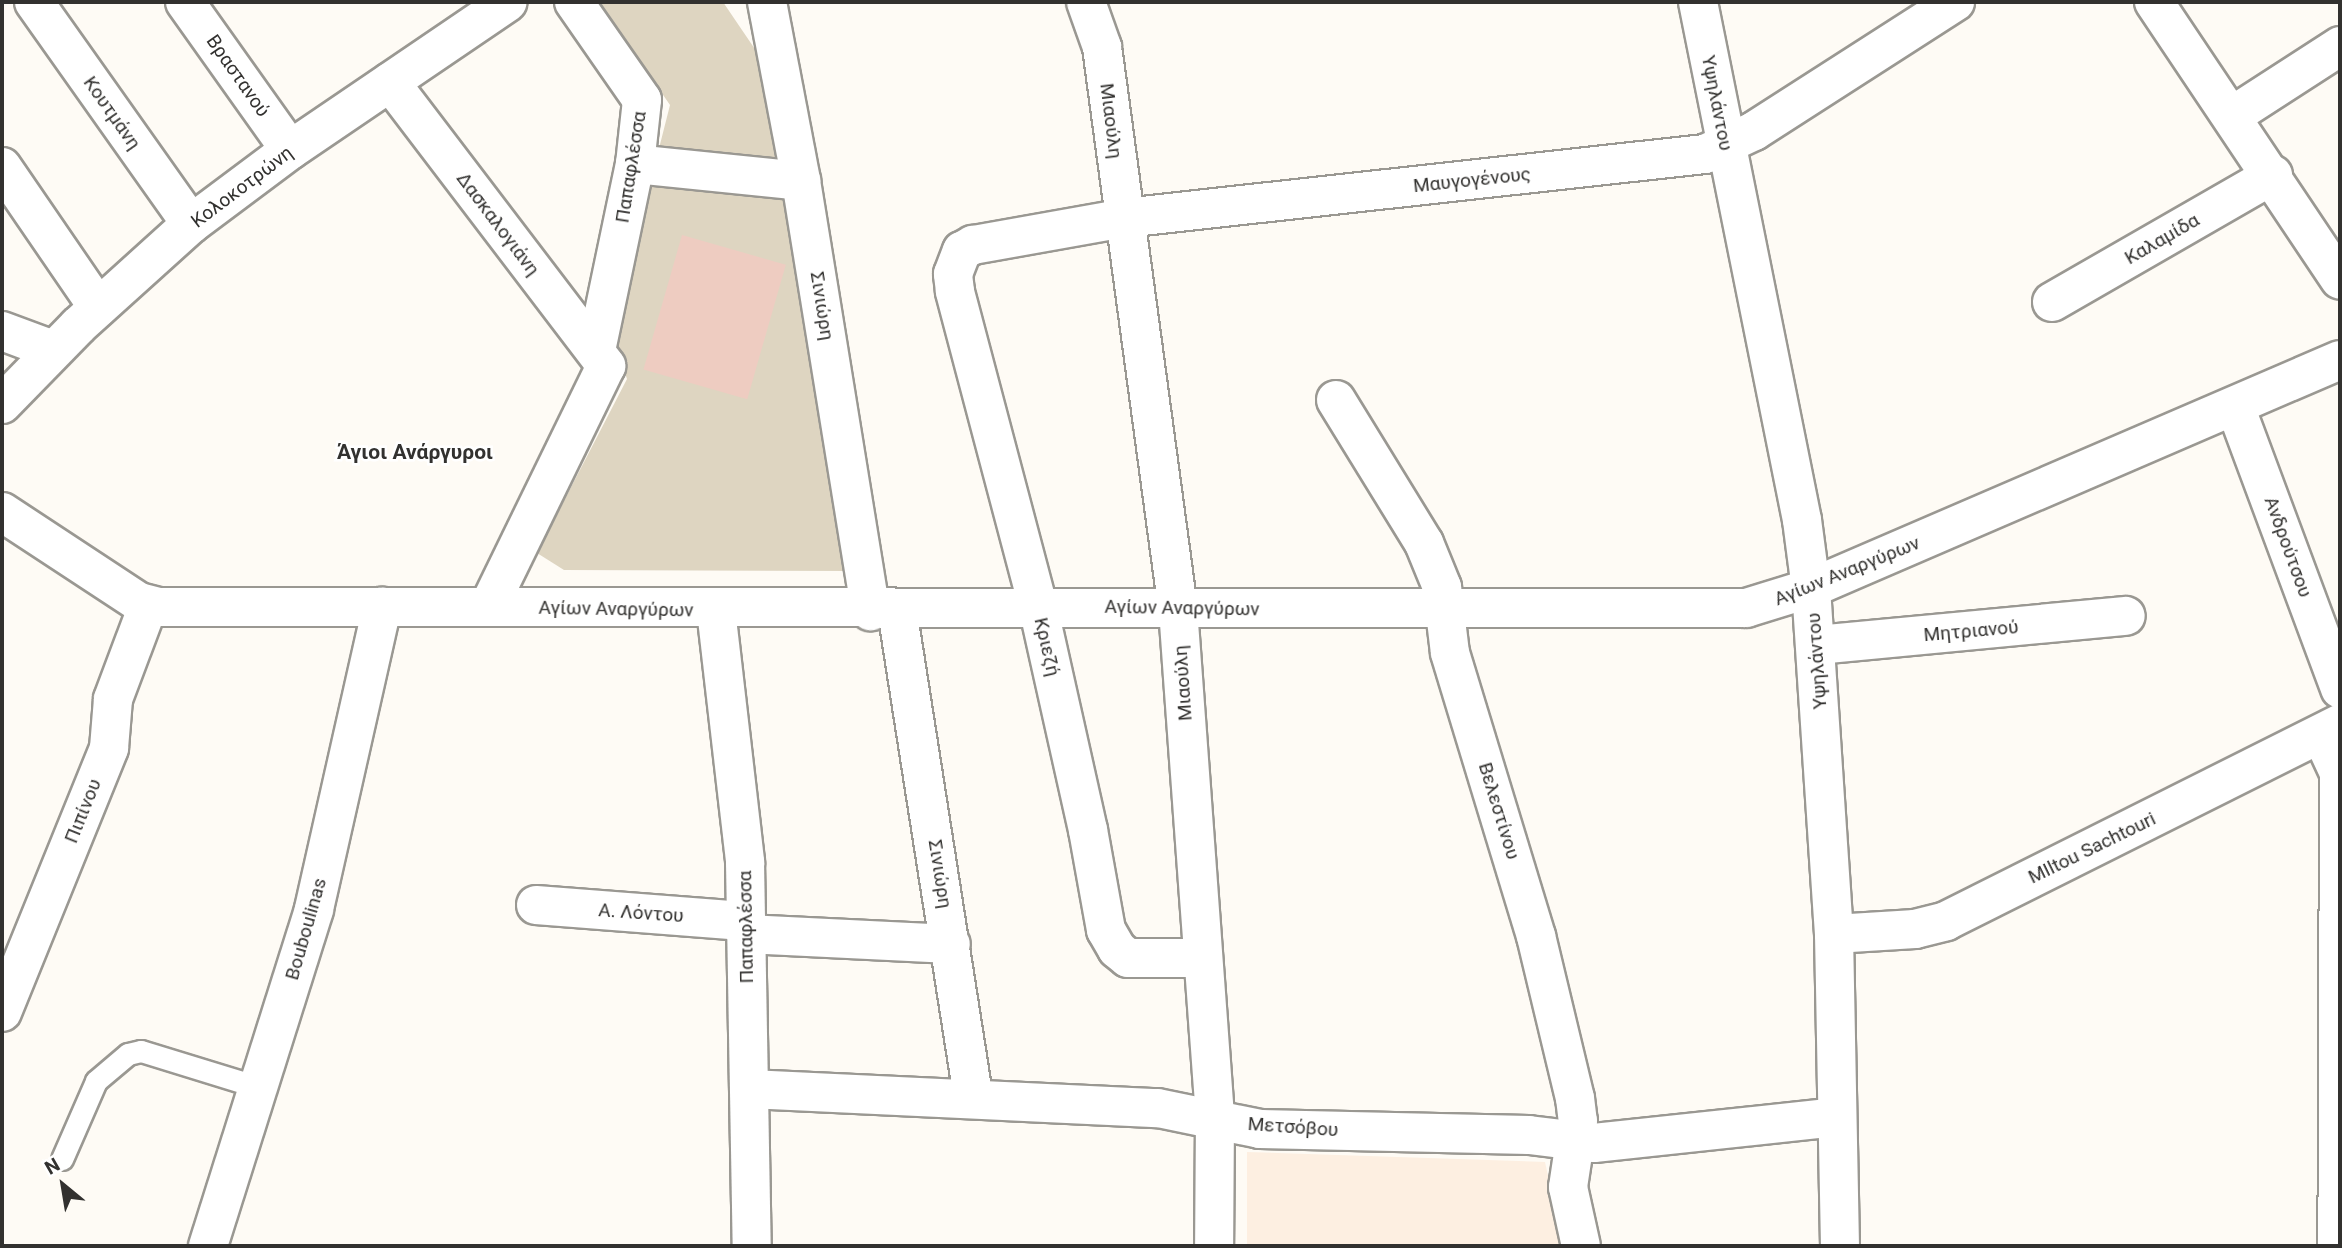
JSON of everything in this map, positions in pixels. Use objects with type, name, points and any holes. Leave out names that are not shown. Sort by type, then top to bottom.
[{"type":"street","name":"Κουτμάνη","points":[[34,2],[191,224]]},
{"type":"street","name":"Βραστανού","points":[[185,2],[290,150]]},
{"type":"street","name":"Κολοκοτρώνη","points":[[2,404],[98,307],[191,224],[290,150],[508,2]]},
{"type":"street","name":"Παπαφλέσσα","points":[[489,606],[601,359],[635,164],[642,100],[574,2]]},
{"type":"street","name":"Σινιώρη","points":[[767,2],[951,944],[973,1097]]},
{"type":"street","name":"Μιαούλη","points":[[1086,2],[1099,32],[1178,609],[1200,958],[1215,1116],[1214,1246]]},
{"type":"street","name":"Υψηλάντου","points":[[1698,2],[1725,148],[1802,520],[1811,588],[1817,645],[1834,934],[1840,1246]]},
{"type":"street","name":"Μαυγογένους","points":[[955,261],[973,245],[1124,218],[1676,158],[1725,148],[1953,2]]},
{"type":"street","points":[[2154,2],[2273,175],[2340,280]]},
{"type":"street","points":[[2232,116],[2340,46]]},
{"type":"street","name":"Δασκαλογιάνη","points":[[390,82],[601,359]]},
{"type":"street","points":[[635,164],[801,181]]},
{"type":"street","points":[[2,167],[98,307]]},
{"type":"street","name":"Καλαμίδα","points":[[2052,302],[2273,175]]},
{"type":"street","name":"Κριεζή","points":[[955,261],[955,291],[1038,606],[1111,942],[1128,958],[1200,958]]},
{"type":"street","points":[[2,331],[53,351]]},
{"type":"street","name":"Αγίων Αναργύρων","points":[[148,606],[489,606],[716,610],[1038,606],[1446,611],[1737,609],[1767,604],[1811,588],[2340,360]]},
{"type":"street","name":"Βελεστίνου","points":[[1336,400],[1433,559],[1446,611],[1450,653],[1536,936],[1575,1098],[1576,1141],[1568,1187],[1581,1246]]},
{"type":"street","name":"Ανδρούτσου","points":[[2235,405],[2340,689]]},
{"type":"street","points":[[2,512],[148,606]]},
{"type":"street","name":"Πιπίνου","points":[[2,1012],[109,748],[113,699],[148,606]]},
{"type":"street","name":"Bouboulinas","points":[[208,1246],[314,909],[382,607]]},
{"type":"street","name":"Παπαφλέσσα","points":[[716,610],[746,862],[752,1246]]},
{"type":"street","name":"Μητριανού","points":[[1817,645],[2126,616]]},
{"type":"street","points":[[2331,729],[2339,773],[2337,1246]]},
{"type":"street","name":"MIltou Sachtouri","points":[[1834,934],[1915,929],[1945,921],[2331,729]]},
{"type":"street","name":"Α. Λόντου","points":[[536,905],[746,927],[951,944]]},
{"type":"street","name":"Μετσόβου","points":[[749,1089],[973,1097],[1170,1108],[1215,1116],[1260,1129],[1529,1135],[1619,1143],[1836,1117]]},
{"type":"lane","points":[[62,1159],[96,1081],[128,1054],[142,1051],[258,1087]]},
{"type":"shaded area","points":[[599,2],[723,2],[763,61],[850,571],[564,570],[537,553],[627,379],[612,334],[670,105]]},
{"type":"shaded area","points":[[1247,1152],[1545,1162],[1563,1246],[1247,1246]]},
{"type":"building","points":[[682,235],[786,265],[747,399],[643,370]]},
{"type":"district","name":"Άγιοι Ανάργυροι","points":[[415,452]]}]
